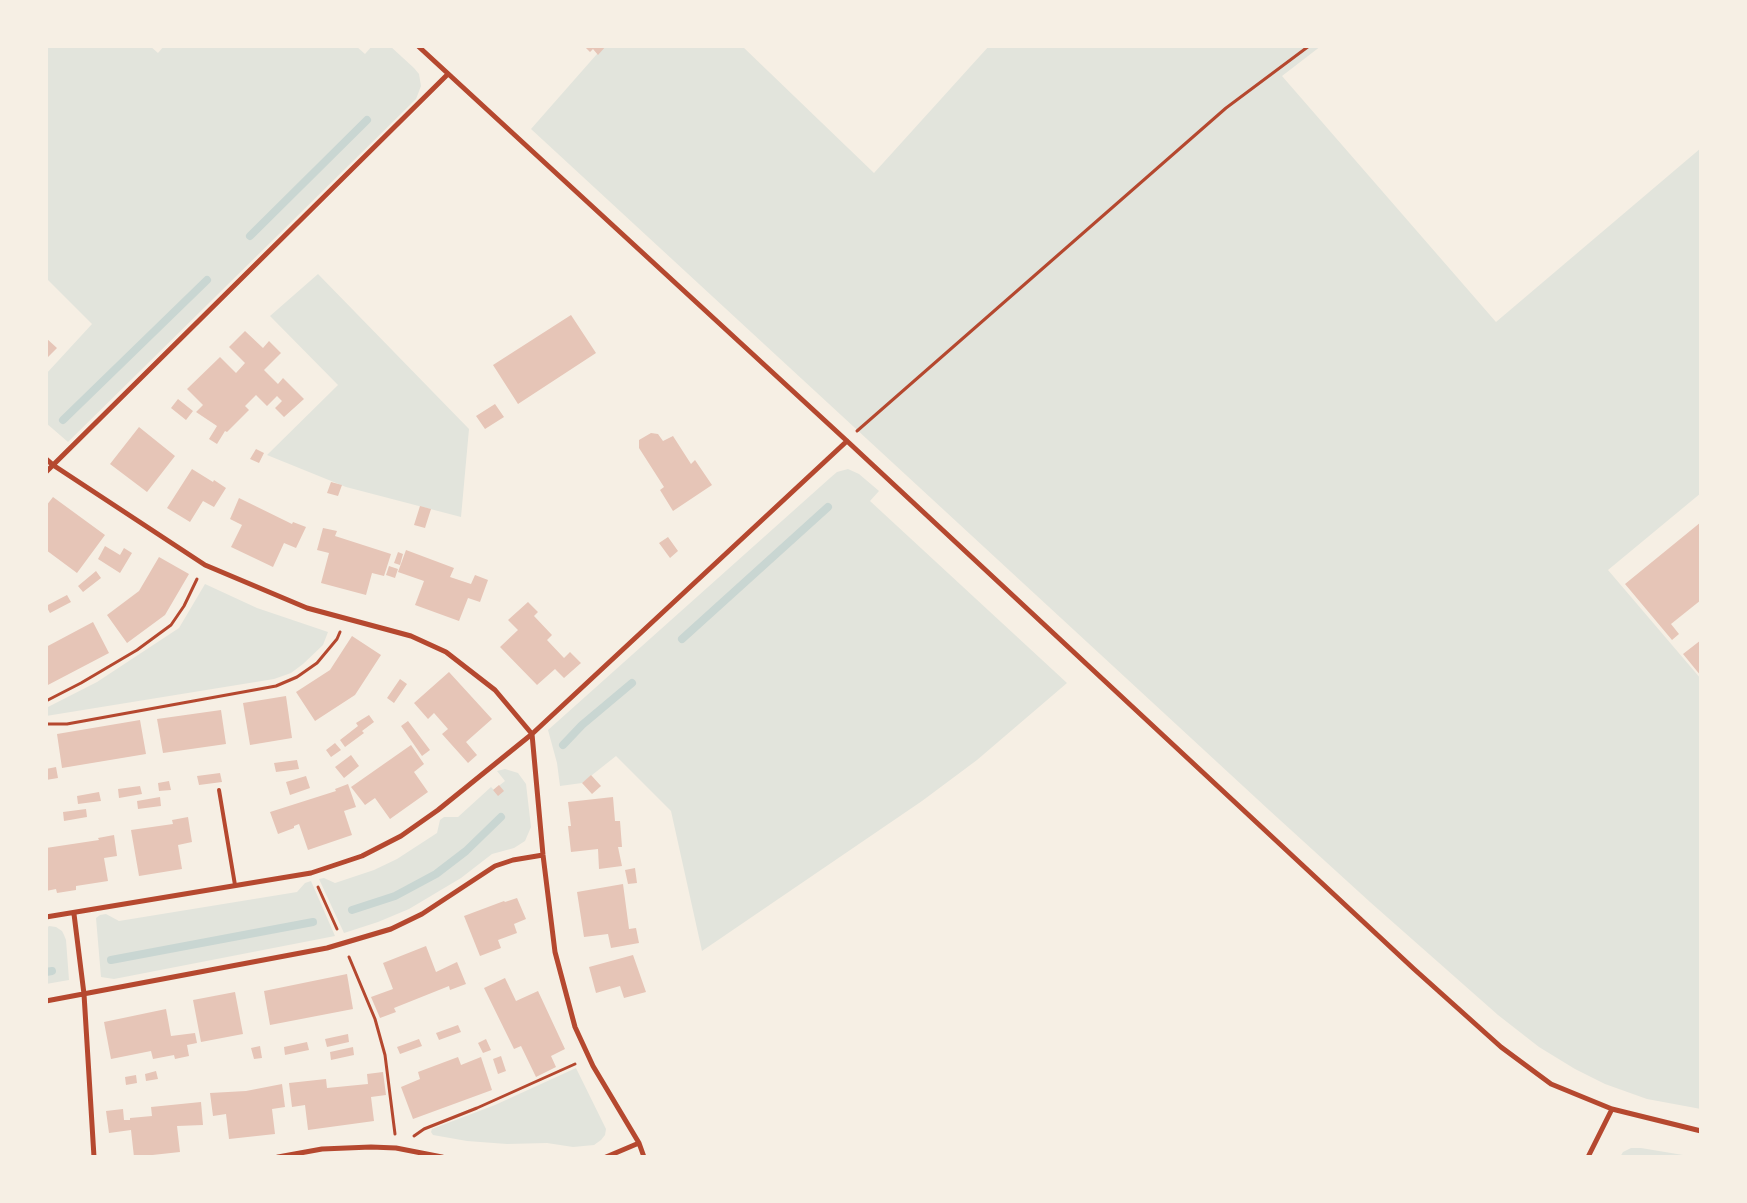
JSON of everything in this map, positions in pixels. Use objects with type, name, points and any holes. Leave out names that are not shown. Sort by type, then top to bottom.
[{"type":"street","points":[[418,46],[846,440],[1414,969],[1501,1047],[1551,1084],[1612,1109],[1701,1132]]},
{"type":"street","points":[[46,472],[448,74]]},
{"type":"street","points":[[46,917],[74,914],[311,873],[362,856],[402,836],[438,810],[532,734],[846,440]]},
{"type":"street","points":[[46,459],[205,565],[307,608],[411,636],[446,652],[495,690],[532,734],[543,855],[555,952],[576,1027],[589,1058],[638,1143],[644,1157]]},
{"type":"street","points":[[46,1001],[328,948],[391,929],[422,914],[495,866],[513,860],[543,855]]},
{"type":"street","points":[[74,914],[84,994],[94,1157]]},
{"type":"street","points":[[1588,1157],[1612,1109]]},
{"type":"street","points":[[606,1157],[638,1143]]},
{"type":"street","points":[[278,1157],[322,1149],[371,1147],[396,1148],[442,1157]]},
{"type":"lane","points":[[219,790],[235,885]]},
{"type":"path","points":[[846,440],[1226,108],[1309,46]]},
{"type":"path","points":[[46,701],[129,655],[171,625],[184,606],[205,565]]},
{"type":"path","points":[[46,724],[67,724],[276,686],[298,677],[318,663],[337,639],[346,619]]},
{"type":"path","points":[[311,873],[375,1019],[385,1055],[396,1148],[424,1129],[477,1108],[589,1058]]},
{"type":"shaded area","points":[[46,46],[150,46],[158,53],[164,46],[356,46],[365,54],[372,46],[390,46],[419,74],[421,86],[416,99],[68,442],[46,423],[46,374],[92,324],[46,278]]},
{"type":"shaded area","points":[[604,46],[742,46],[874,173],[989,46],[1321,46],[1282,76],[1496,322],[1701,148],[1701,493],[1608,570],[1701,679],[1701,1109],[1647,1099],[1605,1084],[1575,1069],[1539,1047],[1498,1015],[1269,810],[531,129]]},
{"type":"shaded area","points":[[318,274],[469,429],[461,517],[346,487],[267,455],[338,385],[270,316]]},
{"type":"shaded area","points":[[848,469],[859,474],[879,491],[870,501],[1067,683],[977,760],[922,801],[702,951],[671,811],[616,756],[582,783],[560,786],[557,763],[548,730],[830,478],[837,472]]},
{"type":"shaded area","points":[[205,584],[257,608],[328,632],[323,645],[291,673],[274,679],[46,716],[46,708],[97,682],[179,628]]},
{"type":"shaded area","points":[[505,769],[518,773],[526,784],[531,827],[525,841],[514,848],[492,854],[461,878],[409,909],[344,933],[319,879],[324,878],[335,883],[374,870],[397,859],[437,833],[440,820],[444,817],[458,817],[491,787],[494,790],[505,781],[497,771]]},
{"type":"shaded area","points":[[311,881],[335,936],[114,979],[101,977],[96,918],[100,915],[106,914],[119,921],[297,892],[305,883]]},
{"type":"shaded area","points":[[49,926],[56,927],[62,931],[66,940],[69,980],[46,984],[46,929]]},
{"type":"shaded area","points":[[576,1068],[606,1129],[605,1135],[594,1145],[573,1147],[547,1143],[507,1144],[467,1141],[433,1135],[431,1132],[432,1129],[495,1105]]},
{"type":"shaded area","points":[[1631,1148],[1695,1157],[1620,1157],[1623,1152]]},
{"type":"building","points":[[584,46],[606,46],[598,55],[593,49],[590,52]]},
{"type":"building","points":[[571,315],[596,353],[518,404],[493,365]]},
{"type":"building","points":[[245,331],[263,348],[269,341],[281,353],[264,370],[278,384],[283,378],[304,399],[284,417],[275,408],[282,401],[277,396],[267,406],[256,395],[245,406],[249,410],[227,432],[225,431],[217,444],[209,439],[217,426],[196,412],[203,405],[187,389],[220,357],[236,373],[245,363],[229,347]]},
{"type":"building","points":[[46,338],[57,348],[46,359]]},
{"type":"building","points":[[178,399],[193,411],[186,420],[171,408]]},
{"type":"building","points":[[495,404],[504,417],[485,429],[476,416]]},
{"type":"building","points":[[139,427],[175,456],[147,492],[110,464]]},
{"type":"building","points":[[651,433],[658,434],[663,441],[673,436],[691,464],[695,460],[712,485],[673,511],[660,490],[664,487],[639,448],[639,440]]},
{"type":"building","points":[[256,449],[264,453],[259,463],[250,459]]},
{"type":"building","points":[[192,469],[226,488],[214,507],[203,501],[190,522],[167,508]]},
{"type":"building","points":[[331,482],[342,485],[338,496],[327,493]]},
{"type":"building","points":[[53,497],[105,535],[77,573],[46,550],[46,506]]},
{"type":"building","points":[[239,498],[292,524],[293,522],[306,527],[296,548],[284,543],[273,567],[231,547],[242,525],[230,519]]},
{"type":"building","points":[[420,506],[431,509],[425,528],[414,525]]},
{"type":"building","points":[[1701,522],[1701,600],[1671,624],[1679,634],[1672,640],[1625,584]]},
{"type":"building","points":[[323,528],[337,531],[335,536],[391,554],[384,576],[372,573],[366,595],[321,583],[329,553],[317,550]]},
{"type":"building","points":[[668,537],[678,551],[670,558],[659,543]]},
{"type":"building","points":[[105,546],[120,555],[124,548],[132,553],[120,573],[98,559]]},
{"type":"building","points":[[406,550],[454,568],[450,577],[471,584],[475,575],[488,580],[480,602],[468,598],[459,621],[415,605],[424,581],[398,572]]},
{"type":"building","points":[[398,552],[403,554],[400,565],[394,563]]},
{"type":"building","points":[[159,557],[189,574],[165,615],[127,643],[107,615],[139,591]]},
{"type":"building","points":[[389,566],[398,569],[395,578],[386,575]]},
{"type":"building","points":[[96,571],[101,578],[83,592],[78,586]]},
{"type":"building","points":[[67,595],[71,602],[50,613],[46,606]]},
{"type":"building","points":[[528,602],[538,612],[534,616],[552,635],[547,640],[564,658],[570,652],[581,663],[564,678],[555,669],[537,685],[500,647],[518,630],[508,620]]},
{"type":"building","points":[[93,622],[109,653],[46,686],[46,647]]},
{"type":"building","points":[[352,636],[381,655],[355,695],[315,721],[296,692],[330,670]]},
{"type":"building","points":[[1701,640],[1701,676],[1683,654]]},
{"type":"building","points":[[449,672],[492,719],[466,742],[477,755],[468,763],[442,734],[448,729],[434,713],[428,719],[414,703]]},
{"type":"building","points":[[400,679],[407,684],[394,703],[387,698]]},
{"type":"building","points":[[286,696],[292,738],[250,745],[243,703]]},
{"type":"building","points":[[221,710],[226,744],[163,753],[157,719]]},
{"type":"building","points":[[369,715],[374,722],[362,731],[364,733],[345,747],[340,740],[358,726],[356,723]]},
{"type":"building","points":[[140,720],[146,754],[62,768],[57,734]]},
{"type":"building","points":[[408,721],[430,750],[422,756],[401,726]]},
{"type":"building","points":[[335,743],[341,750],[331,757],[326,750]]},
{"type":"building","points":[[411,745],[424,764],[414,772],[428,792],[390,819],[375,798],[365,805],[351,787]]},
{"type":"building","points":[[351,755],[359,766],[344,778],[335,767]]},
{"type":"building","points":[[297,760],[299,769],[276,772],[274,763]]},
{"type":"building","points":[[56,767],[58,778],[46,780],[46,769]]},
{"type":"building","points":[[220,773],[222,782],[199,785],[197,776]]},
{"type":"building","points":[[591,775],[601,786],[592,794],[582,783]]},
{"type":"building","points":[[306,776],[310,788],[290,795],[286,782]]},
{"type":"building","points":[[169,781],[171,790],[159,791],[158,783]]},
{"type":"building","points":[[348,784],[356,807],[344,811],[352,835],[308,850],[299,824],[278,834],[270,812],[336,791],[335,789]]},
{"type":"building","points":[[499,785],[504,791],[498,796],[493,790]]},
{"type":"building","points":[[140,786],[142,794],[119,798],[118,789]]},
{"type":"building","points":[[99,792],[101,801],[78,804],[77,796]]},
{"type":"building","points":[[160,797],[161,806],[138,809],[137,801]]},
{"type":"building","points":[[613,797],[615,821],[620,821],[622,847],[618,847],[622,866],[599,869],[598,849],[571,852],[568,826],[571,826],[568,802]]},
{"type":"building","points":[[86,809],[87,817],[64,821],[63,812]]},
{"type":"building","points":[[188,817],[192,842],[178,845],[182,869],[139,876],[131,830],[173,824],[172,820]]},
{"type":"building","points":[[114,835],[117,856],[104,858],[108,881],[76,886],[76,890],[57,893],[56,889],[46,891],[46,848],[99,840],[98,838]]},
{"type":"building","points":[[635,868],[637,883],[628,884],[625,870]]},
{"type":"building","points":[[623,884],[629,929],[636,928],[639,943],[611,948],[608,934],[584,937],[577,892]]},
{"type":"building","points":[[517,898],[526,919],[514,924],[517,933],[498,940],[501,948],[480,956],[464,916]]},
{"type":"building","points":[[426,946],[436,972],[457,962],[466,984],[450,990],[449,986],[394,1008],[396,1012],[380,1018],[371,997],[393,989],[383,963]]},
{"type":"building","points":[[633,955],[646,992],[624,998],[620,986],[596,993],[589,967]]},
{"type":"building","points":[[347,974],[353,1009],[270,1025],[264,991]]},
{"type":"building","points":[[505,978],[516,1001],[538,991],[565,1049],[551,1056],[556,1067],[536,1077],[521,1046],[514,1049],[484,988]]},
{"type":"building","points":[[235,992],[243,1034],[201,1042],[193,1000]]},
{"type":"building","points":[[166,1009],[171,1036],[195,1033],[197,1043],[187,1045],[189,1056],[175,1059],[174,1055],[153,1059],[151,1051],[111,1059],[104,1022]]},
{"type":"building","points":[[458,1025],[461,1032],[439,1040],[436,1033]]},
{"type":"building","points":[[348,1034],[349,1042],[327,1047],[325,1039]]},
{"type":"building","points":[[419,1039],[422,1046],[400,1054],[397,1047]]},
{"type":"building","points":[[486,1039],[491,1050],[483,1053],[478,1043]]},
{"type":"building","points":[[307,1042],[309,1050],[285,1055],[284,1047]]},
{"type":"building","points":[[260,1046],[262,1058],[254,1059],[251,1048]]},
{"type":"building","points":[[353,1047],[354,1055],[331,1060],[330,1052]]},
{"type":"building","points":[[501,1056],[506,1071],[498,1074],[493,1059]]},
{"type":"building","points":[[458,1057],[461,1065],[481,1057],[492,1090],[413,1119],[401,1087],[420,1079],[418,1072]]},
{"type":"building","points":[[156,1071],[158,1079],[146,1081],[145,1074]]},
{"type":"building","points":[[383,1072],[386,1095],[371,1097],[374,1121],[308,1130],[305,1105],[292,1107],[289,1083],[326,1079],[327,1088],[368,1084],[367,1074]]},
{"type":"building","points":[[136,1075],[137,1083],[126,1085],[125,1077]]},
{"type":"building","points":[[282,1084],[285,1107],[272,1109],[275,1134],[229,1139],[226,1114],[213,1116],[210,1093],[246,1091]]},
{"type":"building","points":[[201,1102],[203,1125],[177,1126],[180,1152],[134,1157],[131,1130],[109,1133],[106,1111],[123,1109],[124,1120],[130,1120],[130,1118],[152,1116],[151,1107]]},
{"type":"waterway","points":[[250,236],[367,120]]},
{"type":"waterway","points":[[63,420],[207,280]]},
{"type":"waterway","points":[[682,639],[828,507]]},
{"type":"waterway","points":[[563,745],[582,725],[632,683]]},
{"type":"waterway","points":[[352,910],[395,896],[436,874],[466,851],[501,817]]},
{"type":"waterway","points":[[111,960],[313,922]]},
{"type":"waterway","points":[[46,972],[52,971]]}]
